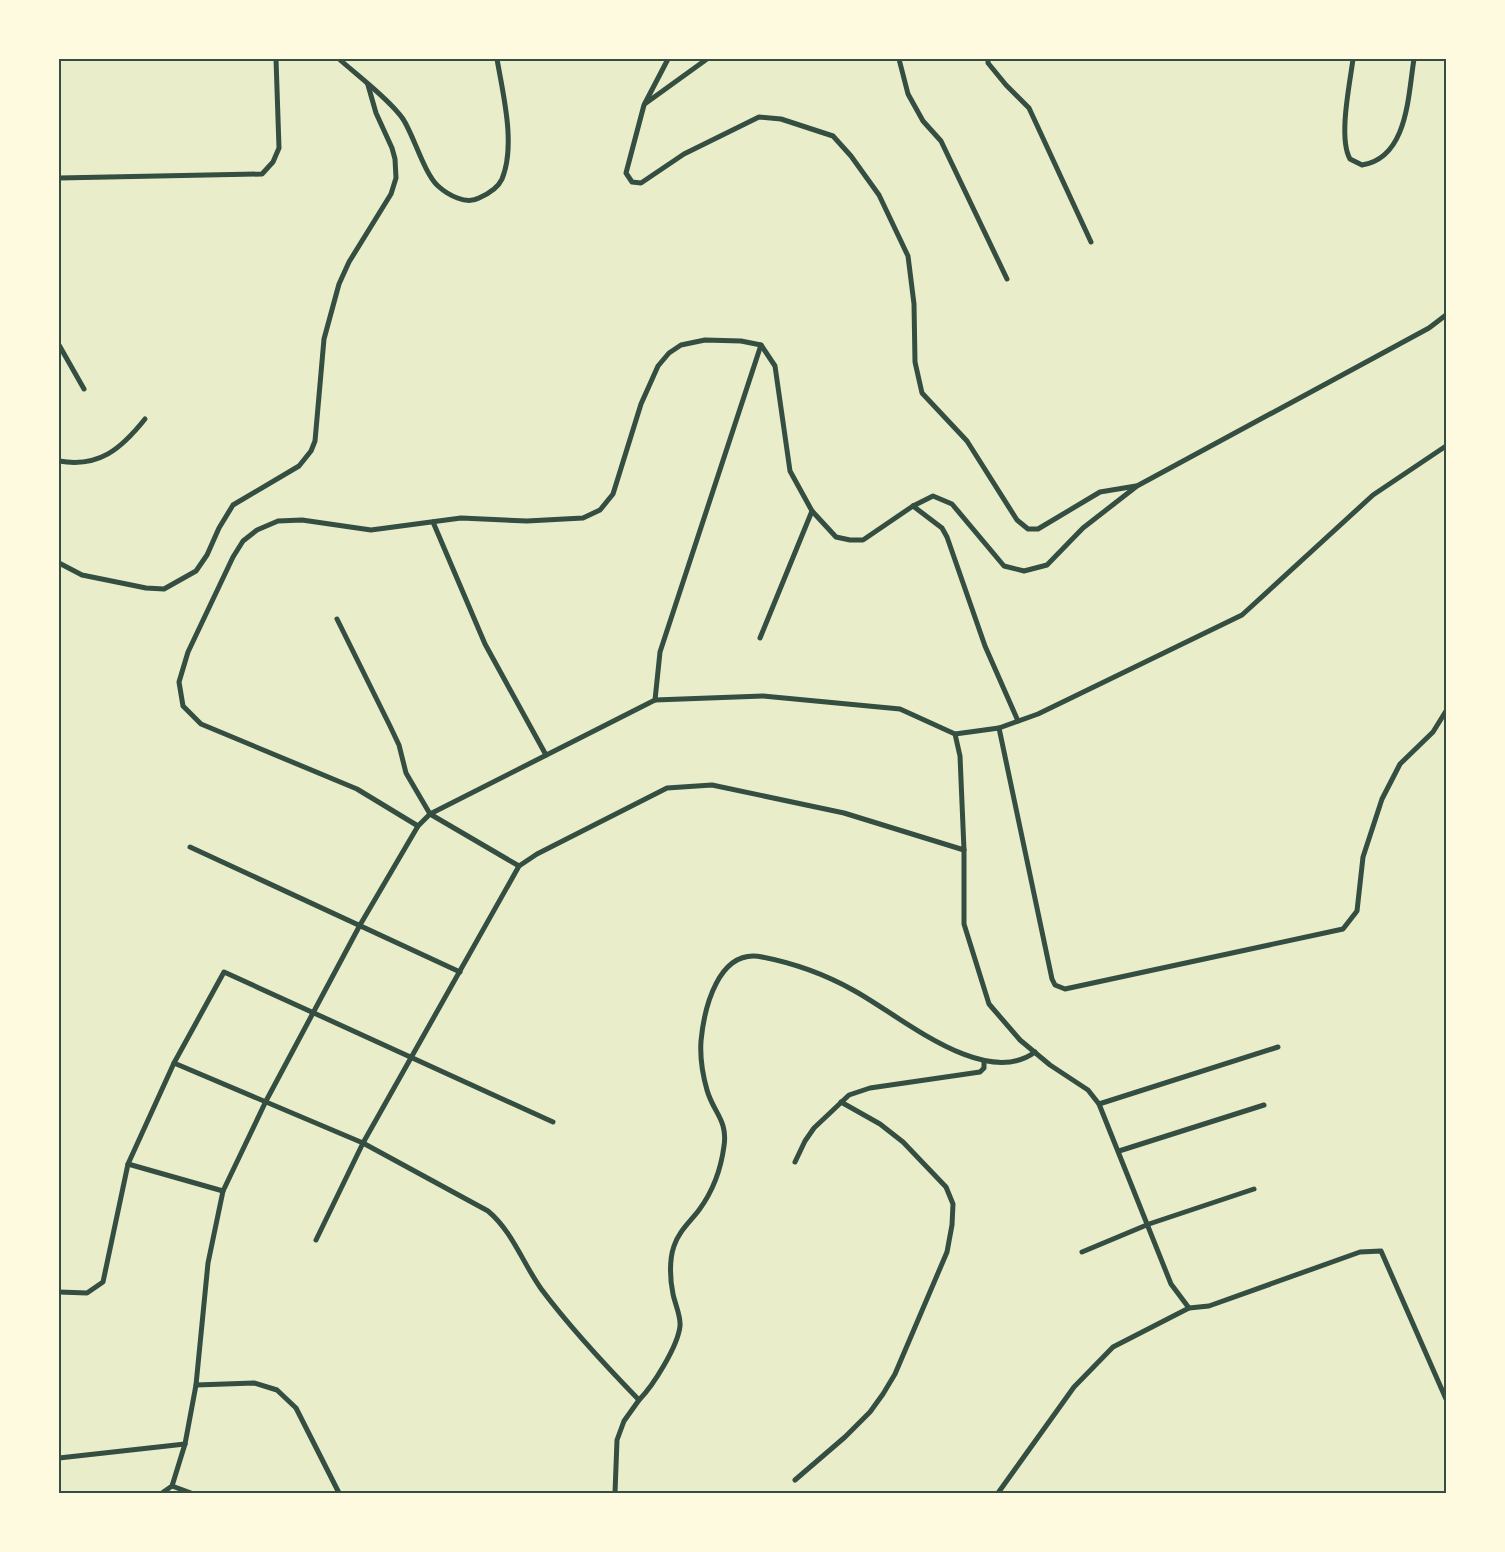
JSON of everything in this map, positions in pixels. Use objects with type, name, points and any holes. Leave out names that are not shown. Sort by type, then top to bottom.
[{"type":"street","points":[[59,178],[262,174],[273,162],[279,148],[276,59]]},
{"type":"street","points":[[339,59],[402,118],[436,184],[450,195],[462,200],[475,200],[490,192],[501,180],[508,155],[505,105],[497,59]]},
{"type":"street","points":[[668,59],[644,105],[626,173],[632,182],[642,183],[684,154],[759,117],[781,119],[833,136],[852,156],[879,195],[908,256],[914,304],[915,362],[922,393],[967,440],[1017,520],[1028,529],[1038,529],[1100,492],[1137,486]]},
{"type":"street","points":[[644,105],[706,59]]},
{"type":"street","points":[[900,59],[908,94],[923,121],[940,142],[1007,279]]},
{"type":"street","points":[[988,59],[988,63],[1006,85],[1029,108],[1091,242]]},
{"type":"street","points":[[1353,59],[1345,120],[1347,149],[1350,159],[1362,165],[1377,161],[1391,150],[1402,126],[1414,59]]},
{"type":"street","points":[[59,563],[82,575],[146,588],[164,589],[196,571],[207,555],[219,528],[233,505],[299,466],[305,459],[316,435],[324,338],[339,284],[361,241],[391,194],[396,178],[396,164],[392,148],[376,113],[368,85]]},
{"type":"street","points":[[418,826],[357,789],[201,724],[183,706],[179,682],[188,652],[233,557],[243,541],[257,530],[278,521],[302,520],[371,530],[461,518],[527,521],[583,518],[600,510],[613,494],[641,404],[658,366],[668,353],[681,345],[705,340],[741,341],[761,345],[775,366],[790,471],[812,511],[836,537],[863,540],[913,506],[933,496],[952,504],[1004,566],[1024,571],[1047,565],[1083,528],[1137,486],[1429,328],[1446,315]]},
{"type":"street","points":[[59,345],[84,389]]},
{"type":"street","points":[[655,700],[660,652],[761,345]]},
{"type":"street","points":[[59,461],[98,461],[127,441],[144,419]]},
{"type":"street","points":[[162,1493],[172,1486],[185,1444],[196,1386],[208,1263],[223,1191],[266,1101],[360,925],[418,826],[430,814],[655,700],[763,696],[900,709],[955,734],[999,728],[1038,714],[1242,615],[1373,496],[1446,446]]},
{"type":"street","points":[[913,506],[942,528],[947,537],[985,646],[1018,721]]},
{"type":"street","points":[[760,638],[812,511]]},
{"type":"street","points":[[432,522],[484,644],[546,755]]},
{"type":"street","points":[[337,619],[393,732],[406,773],[430,814],[519,866]]},
{"type":"street","points":[[999,728],[1052,979],[1056,985],[1065,989],[1343,929],[1357,911],[1363,857],[1382,799],[1400,764],[1433,732],[1446,711]]},
{"type":"street","points":[[955,734],[960,756],[964,850],[964,924],[989,1004],[1020,1040],[1088,1090],[1099,1104],[1149,1224],[1171,1284],[1189,1308]]},
{"type":"street","points":[[316,1240],[363,1143],[519,866],[537,854],[667,788],[712,785],[844,813],[964,850]]},
{"type":"street","points":[[190,847],[460,972]]},
{"type":"street","points":[[615,1493],[617,1440],[624,1421],[649,1389],[670,1351],[680,1326],[673,1292],[671,1264],[674,1246],[682,1230],[708,1197],[721,1164],[725,1131],[706,1089],[701,1043],[705,1018],[718,980],[728,966],[734,961],[753,956],[820,975],[855,991],[911,1027],[984,1061],[1014,1062],[1035,1052]]},
{"type":"street","points":[[59,1292],[87,1293],[103,1282],[128,1164],[174,1063],[224,972],[552,1122]]},
{"type":"street","points":[[1099,1104],[1278,1047]]},
{"type":"street","points":[[795,1162],[804,1141],[814,1128],[849,1095],[870,1088],[980,1072],[984,1068],[984,1061]]},
{"type":"street","points":[[174,1063],[363,1143],[488,1212],[496,1218],[508,1234],[524,1264],[559,1313],[639,1400]]},
{"type":"street","points":[[795,1480],[845,1437],[870,1412],[883,1394],[895,1374],[947,1252],[952,1226],[953,1204],[946,1187],[895,1136],[880,1124],[841,1102]]},
{"type":"street","points":[[1119,1151],[1264,1105]]},
{"type":"street","points":[[128,1164],[223,1191]]},
{"type":"street","points":[[1082,1252],[1149,1224],[1254,1189]]},
{"type":"street","points":[[998,1493],[1074,1387],[1113,1347],[1189,1308],[1209,1306],[1360,1252],[1381,1251],[1446,1399]]},
{"type":"street","points":[[196,1386],[254,1383],[277,1390],[296,1408],[339,1493]]},
{"type":"street","points":[[59,1458],[185,1444]]},
{"type":"street","points":[[172,1486],[191,1493]]}]
